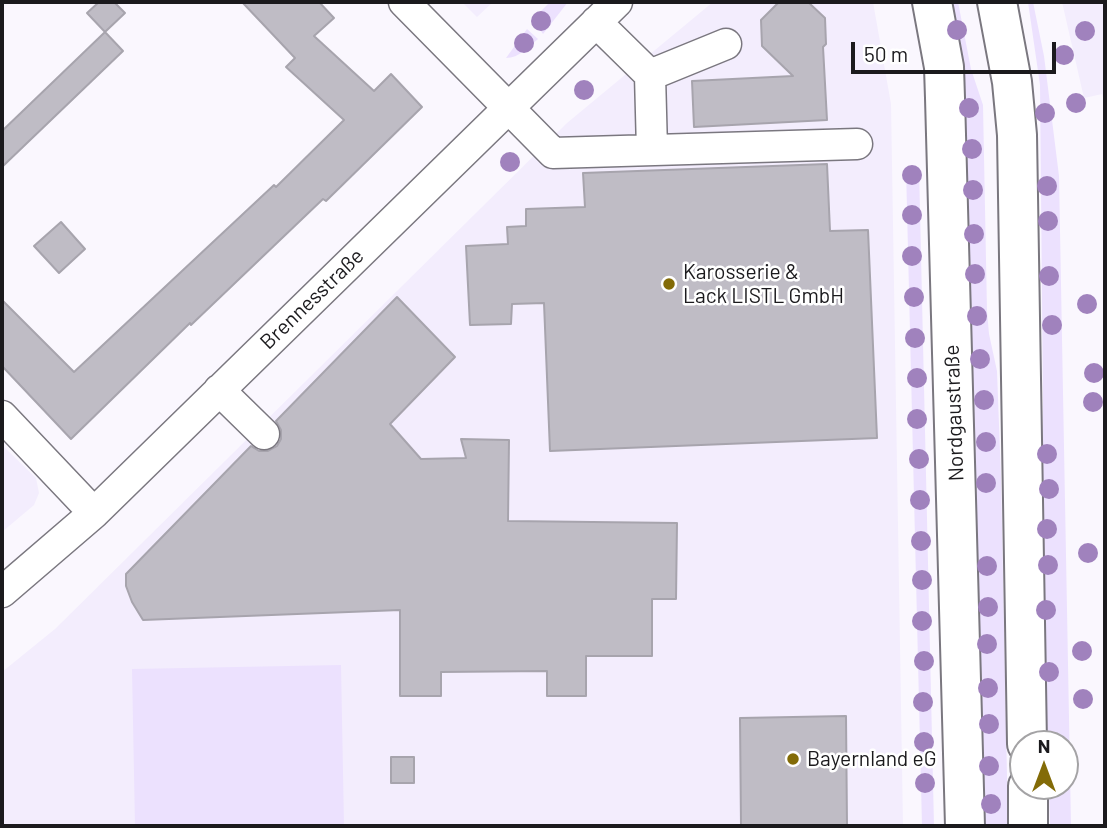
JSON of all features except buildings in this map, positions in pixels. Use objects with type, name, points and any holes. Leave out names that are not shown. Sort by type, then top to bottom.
[{"type":"main road","name":"Nordgaustraße","points":[[932,2],[943,67],[945,99],[965,826]]},
{"type":"main road","points":[[997,2],[1012,82],[1017,135],[1027,730]]},
{"type":"main road","points":[[1028,800],[1028,826]]},
{"type":"street","points":[[404,2],[553,153],[857,144]]},
{"type":"street","points":[[607,12],[650,75],[652,150]]},
{"type":"street","name":"Brennesstraße","points":[[2,592],[94,513],[607,12]]},
{"type":"street","points":[[650,75],[726,44]]},
{"type":"street","points":[[226,383],[270,427]]},
{"type":"street","points":[[2,416],[94,513]]},
{"type":"shaded area","points":[[462,2],[493,2],[477,17]]},
{"type":"shaded area","points":[[550,2],[568,2],[543,34],[536,24],[537,15]]},
{"type":"shaded area","points":[[713,2],[873,2],[891,104],[903,826],[2,826],[2,672],[55,629],[567,123]]},
{"type":"shaded area","points":[[944,2],[958,2],[971,69],[983,105],[987,311],[997,371],[1001,478],[1008,826],[980,826]]},
{"type":"shaded area","points":[[1028,2],[1033,2],[1044,56],[1059,176],[1069,730],[1047,730],[1040,512],[1043,404],[1040,85]]},
{"type":"shaded area","points":[[1062,2],[1105,2],[1105,105],[1102,94],[1084,98]]},
{"type":"shaded area","points":[[527,29],[538,39],[519,54],[506,58]]},
{"type":"shaded area","points":[[919,167],[934,826],[922,826],[906,168]]},
{"type":"shaded area","points":[[2,445],[36,478],[39,493],[34,505],[2,532]]},
{"type":"shaded area","points":[[341,665],[344,826],[135,826],[132,669]]},
{"type":"shaded area","points":[[1049,800],[1071,800],[1071,826],[1050,826]]},
{"type":"place","name":"Karosserie & Lack LISTL GmbH","points":[[669,284]]},
{"type":"place","name":"Bayernland eG","points":[[793,759]]}]
